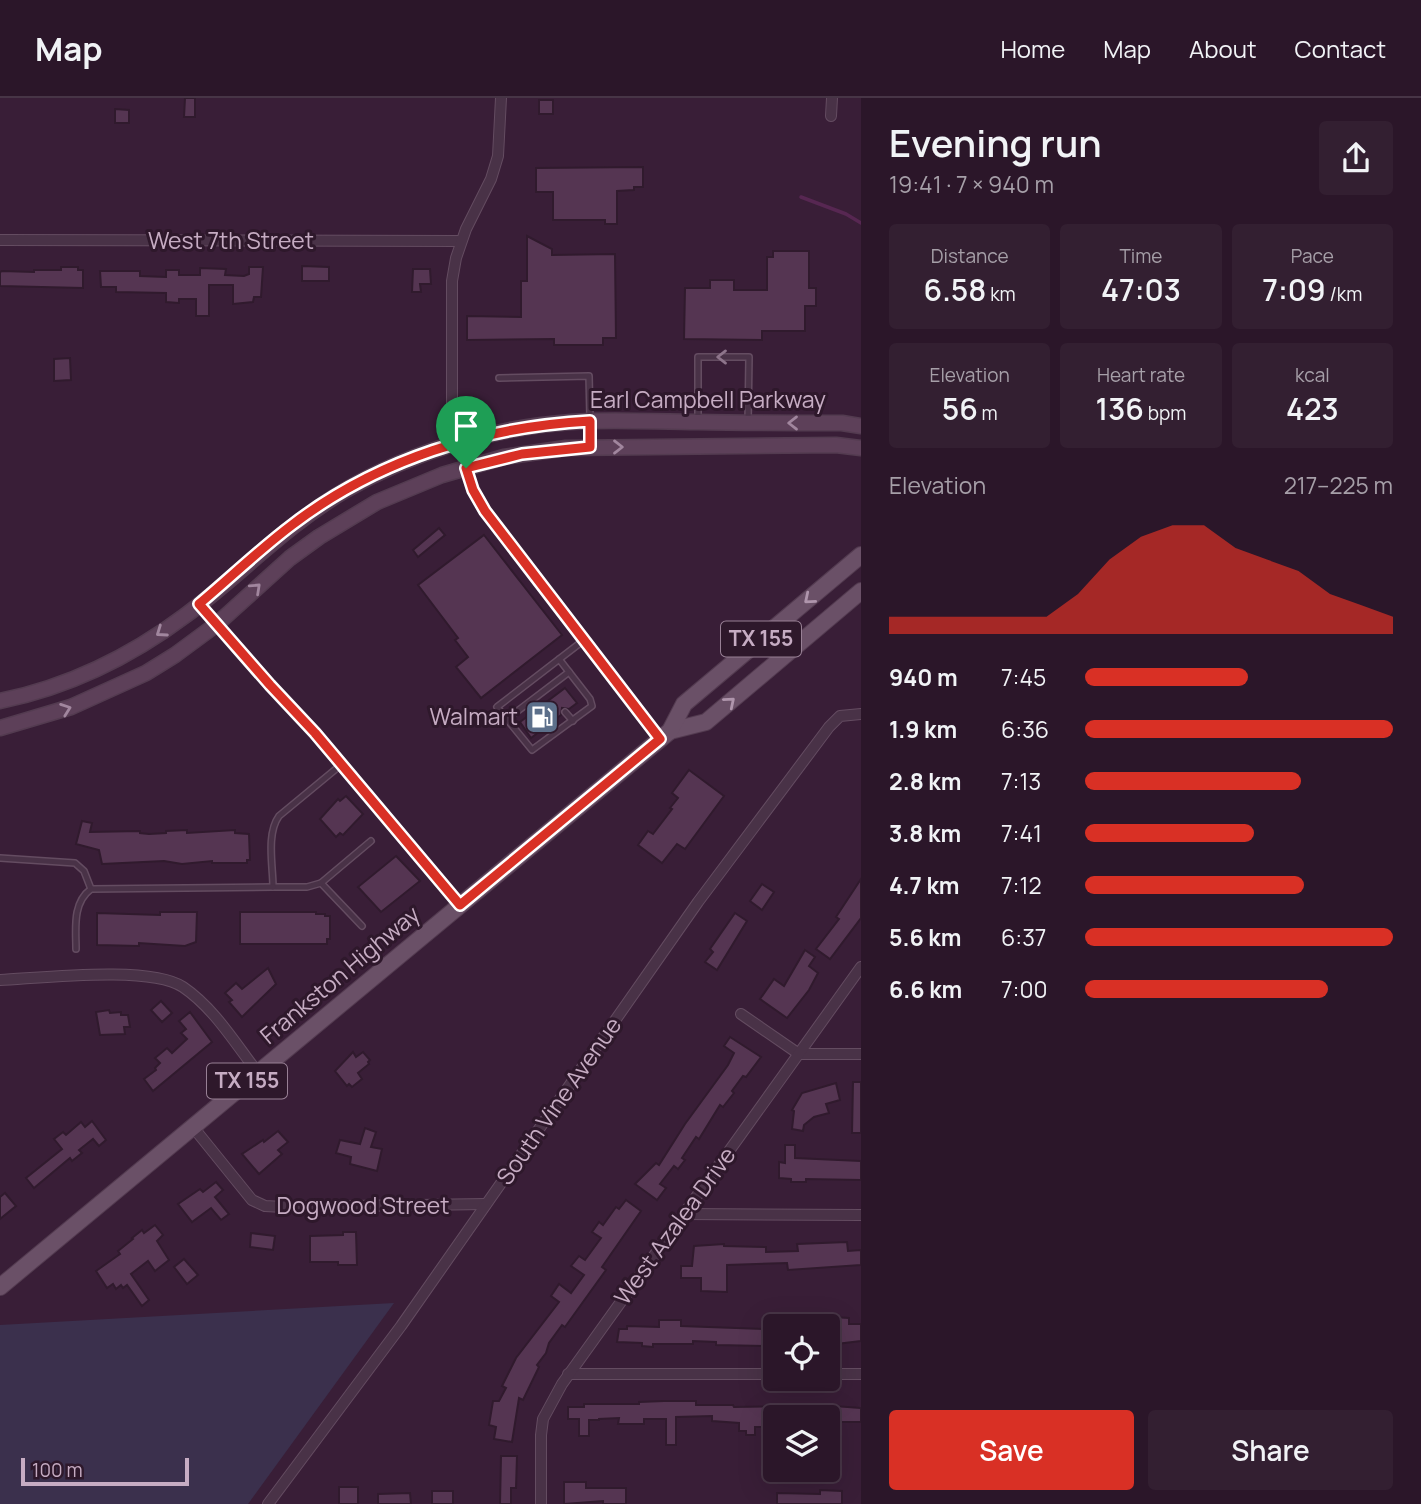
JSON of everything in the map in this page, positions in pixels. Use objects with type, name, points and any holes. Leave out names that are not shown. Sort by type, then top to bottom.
[{"type":"main road","name":"Earl Campbell Parkway","points":[[0,701],[56,686],[95,671],[150,640],[199,604],[275,538],[311,511],[385,470],[457,442],[527,427],[590,421],[842,423],[861,426]]},
{"type":"main road","points":[[590,421],[590,447]]},
{"type":"main road","points":[[669,422],[669,447]]},
{"type":"main road","points":[[698,422],[700,446]]},
{"type":"main road","points":[[747,446],[748,423]]},
{"type":"main road","name":"Earl Campbell Parkway","points":[[0,728],[54,713],[121,686],[175,655],[217,624],[290,558],[340,523],[393,494],[466,468],[522,454],[590,447],[836,445],[861,448]]},
{"type":"main road","name":"Frankston Highway","points":[[0,1287],[665,735],[684,704],[861,555]]},
{"type":"main road","name":"TX 155","points":[[665,735],[706,722],[861,591]]},
{"type":"main road","points":[[199,604],[217,624]]},
{"type":"street","points":[[466,468],[453,428],[451,407],[452,290],[461,241],[494,169],[501,132],[500,98]]},
{"type":"street","points":[[831,116],[832,98]]},
{"type":"street","name":"West 7th Street","points":[[0,240],[461,241]]},
{"type":"street","name":"South Vine Avenue","points":[[268,1504],[401,1326],[698,902],[829,727],[840,716],[861,714]]},
{"type":"street","name":"West Azalea Drive","points":[[541,1504],[543,1419],[568,1374],[861,967]]},
{"type":"street","points":[[0,980],[121,976],[170,980],[184,988],[208,1009],[258,1073]]},
{"type":"street","points":[[741,1014],[799,1054],[861,1054]]},
{"type":"street","name":"Dogwood Street","points":[[192,1127],[248,1195],[265,1206],[486,1205]]},
{"type":"street","points":[[685,1214],[861,1215]]},
{"type":"street","points":[[568,1374],[763,1374]]},
{"type":"street","points":[[840,1374],[861,1374]]},
{"type":"lane","points":[[698,422],[698,357],[749,357],[748,423]]},
{"type":"lane","points":[[499,378],[589,376],[590,421]]},
{"type":"lane","points":[[466,468],[473,490],[485,511],[584,640],[665,735]]},
{"type":"lane","points":[[217,624],[342,764],[460,905]]},
{"type":"lane","points":[[559,659],[592,702],[590,708],[532,750],[498,706],[559,659],[584,640]]},
{"type":"lane","points":[[507,719],[569,672]]},
{"type":"lane","points":[[547,689],[553,697]]},
{"type":"lane","points":[[565,712],[573,721]]},
{"type":"lane","points":[[273,887],[274,822],[342,764]]},
{"type":"lane","points":[[76,949],[77,911],[80,901],[91,889],[307,887],[321,883],[371,841]]},
{"type":"lane","points":[[0,858],[75,863],[84,871],[91,889]]},
{"type":"lane","points":[[321,883],[362,926]]},
{"type":"shaded area","points":[[394,1303],[248,1504],[0,1504],[0,1325]]},
{"type":"building","points":[[185,98],[195,98],[195,117],[184,117]]},
{"type":"building","points":[[539,100],[553,100],[553,114],[539,114]]},
{"type":"building","points":[[115,109],[129,110],[129,123],[115,123]]},
{"type":"building","points":[[643,167],[643,187],[617,191],[617,224],[605,224],[605,220],[553,220],[553,192],[536,192],[536,168]]},
{"type":"building","points":[[527,236],[552,249],[552,255],[615,254],[616,338],[603,338],[603,345],[554,345],[554,339],[467,340],[467,316],[521,317],[521,281],[527,281]]},
{"type":"building","points":[[773,251],[809,251],[809,288],[816,288],[816,306],[805,306],[805,331],[762,331],[762,340],[684,339],[685,288],[710,288],[710,280],[734,280],[734,290],[767,290],[767,257],[773,257]]},
{"type":"building","points":[[302,266],[329,267],[329,281],[302,281]]},
{"type":"building","points":[[61,267],[78,267],[78,270],[83,270],[83,288],[0,286],[2,271],[34,272],[61,270]]},
{"type":"building","points":[[249,267],[263,267],[261,297],[254,297],[253,302],[233,304],[233,285],[209,285],[209,316],[196,316],[196,299],[179,299],[179,303],[166,302],[166,293],[116,292],[116,287],[101,287],[100,271],[140,271],[140,276],[166,277],[166,270],[179,270],[179,275],[200,275],[200,268],[226,269],[225,275],[244,276],[249,274]]},
{"type":"building","points":[[413,269],[430,269],[431,284],[420,284],[421,292],[412,292]]},
{"type":"building","points":[[70,358],[71,380],[54,381],[54,359]]},
{"type":"building","points":[[439,528],[445,535],[418,557],[413,550]]},
{"type":"building","points":[[484,535],[562,635],[481,698],[456,667],[468,657],[455,640],[458,638],[418,585]]},
{"type":"building","name":"Walmart","points":[[565,688],[577,703],[569,709],[562,708],[561,715],[531,738],[520,722]]},
{"type":"building","points":[[689,770],[724,796],[685,849],[677,844],[662,863],[638,845],[648,831],[653,834],[672,809],[670,808],[678,798],[672,793]]},
{"type":"building","points":[[346,796],[363,814],[343,835],[340,833],[336,837],[320,819],[338,799],[340,801]]},
{"type":"building","points":[[82,821],[92,823],[90,832],[140,831],[149,834],[187,830],[187,833],[235,830],[235,833],[249,834],[250,860],[247,860],[247,863],[212,861],[182,864],[164,861],[102,864],[99,850],[76,844]]},
{"type":"building","points":[[396,856],[420,881],[381,912],[358,887]]},
{"type":"building","points":[[861,879],[861,918],[830,959],[816,949],[839,919],[836,917]]},
{"type":"building","points":[[762,884],[774,892],[762,910],[750,901]]},
{"type":"building","points":[[160,912],[197,912],[196,942],[185,946],[139,943],[139,946],[97,945],[97,913],[160,915]]},
{"type":"building","points":[[240,912],[325,914],[330,916],[330,939],[327,939],[327,944],[240,944]]},
{"type":"building","points":[[735,913],[747,921],[717,970],[705,962],[713,952],[710,949]]},
{"type":"building","points":[[805,950],[815,957],[809,966],[818,973],[809,990],[787,1018],[760,999],[774,979],[784,986]]},
{"type":"building","points":[[268,968],[276,984],[242,1017],[225,993],[236,983],[242,989]]},
{"type":"building","points":[[161,1001],[172,1013],[162,1022],[151,1010]]},
{"type":"building","points":[[109,1010],[110,1013],[121,1012],[121,1015],[128,1015],[130,1027],[124,1027],[125,1034],[100,1035],[96,1012]]},
{"type":"building","points":[[190,1012],[212,1042],[153,1091],[144,1079],[156,1070],[160,1063],[155,1058],[167,1048],[172,1053],[187,1039],[181,1033],[186,1029],[179,1021]]},
{"type":"building","points":[[730,1037],[761,1057],[746,1077],[743,1076],[723,1107],[720,1105],[699,1139],[696,1137],[678,1169],[674,1166],[660,1184],[666,1188],[657,1200],[635,1184],[656,1163],[659,1165],[728,1065],[734,1053],[724,1046]]},
{"type":"building","points":[[353,1052],[356,1057],[363,1052],[370,1060],[358,1073],[362,1079],[352,1087],[349,1084],[347,1086],[335,1071]]},
{"type":"building","points":[[853,1082],[861,1082],[861,1133],[852,1133]]},
{"type":"building","points":[[836,1083],[840,1100],[826,1104],[829,1113],[814,1117],[804,1125],[803,1131],[792,1129],[792,1110],[802,1093]]},
{"type":"building","points":[[92,1121],[106,1140],[99,1146],[93,1139],[79,1150],[82,1153],[72,1161],[70,1158],[34,1188],[26,1178],[62,1149],[54,1139],[63,1132],[66,1135],[81,1122],[85,1127]]},
{"type":"building","points":[[365,1128],[376,1132],[371,1147],[382,1149],[377,1171],[350,1164],[351,1157],[336,1153],[340,1140],[360,1144]]},
{"type":"building","points":[[278,1131],[288,1142],[278,1150],[282,1154],[259,1174],[242,1154]]},
{"type":"building","points":[[785,1145],[795,1145],[795,1158],[861,1161],[861,1180],[806,1179],[806,1182],[791,1182],[791,1179],[779,1178],[779,1162],[785,1163]]},
{"type":"building","points":[[216,1182],[223,1190],[215,1197],[229,1214],[221,1220],[211,1208],[192,1222],[178,1204],[200,1189],[203,1192]]},
{"type":"building","points":[[5,1193],[16,1206],[0,1219],[0,1197]]},
{"type":"building","points":[[626,1200],[641,1211],[602,1267],[606,1270],[565,1327],[562,1325],[549,1343],[523,1400],[519,1398],[512,1442],[494,1439],[496,1427],[489,1425],[493,1401],[499,1401],[506,1388],[502,1386],[516,1358],[559,1302],[551,1296],[559,1284],[571,1293],[584,1275],[571,1266],[579,1256],[585,1260],[601,1238],[592,1232],[599,1222],[603,1225],[616,1207],[619,1209]]},
{"type":"building","points":[[155,1225],[163,1235],[157,1241],[169,1260],[155,1271],[148,1261],[131,1274],[149,1300],[142,1306],[127,1285],[116,1289],[113,1284],[107,1288],[96,1271],[120,1254],[118,1251],[142,1230],[144,1233]]},
{"type":"building","points":[[343,1232],[356,1232],[357,1265],[310,1262],[310,1236],[343,1235]]},
{"type":"building","points":[[251,1233],[275,1236],[273,1250],[250,1247]]},
{"type":"building","points":[[847,1242],[848,1251],[861,1250],[861,1265],[788,1270],[787,1263],[727,1265],[727,1292],[701,1291],[701,1278],[681,1278],[681,1266],[692,1266],[694,1246],[724,1244],[766,1247],[766,1252],[798,1251],[797,1244]]},
{"type":"building","points":[[184,1259],[198,1275],[187,1284],[174,1267]]},
{"type":"building","points":[[840,1317],[849,1318],[849,1324],[861,1324],[861,1341],[840,1344]]},
{"type":"building","points":[[659,1320],[681,1320],[681,1326],[763,1329],[763,1346],[716,1345],[716,1342],[693,1341],[693,1344],[653,1344],[653,1347],[642,1346],[642,1343],[617,1342],[619,1329],[627,1329],[627,1326],[659,1327]]},
{"type":"building","points":[[696,1401],[696,1405],[763,1407],[763,1427],[755,1427],[755,1435],[746,1435],[746,1431],[739,1431],[739,1423],[712,1421],[712,1416],[676,1417],[676,1445],[666,1445],[666,1419],[644,1419],[644,1424],[618,1424],[619,1418],[589,1420],[589,1436],[579,1436],[579,1419],[568,1419],[568,1407]]},
{"type":"building","points":[[840,1406],[861,1408],[861,1422],[841,1422],[841,1425]]},
{"type":"building","points":[[501,1456],[517,1456],[516,1488],[511,1488],[511,1504],[500,1504]]},
{"type":"building","points":[[564,1482],[586,1482],[586,1488],[626,1488],[626,1504],[603,1504],[603,1501],[564,1504]]},
{"type":"building","points":[[339,1487],[358,1487],[358,1504],[339,1504]]},
{"type":"building","points":[[820,1490],[842,1491],[842,1504],[777,1504],[777,1493],[820,1494]]},
{"type":"building","points":[[432,1491],[453,1491],[453,1504],[432,1504]]},
{"type":"building","points":[[410,1493],[411,1504],[378,1504],[378,1494]]},
{"type":"waterway","points":[[801,197],[846,214],[861,223]]},
{"type":"place","name":"Walmart","points":[[542,717]]},
{"type":"route","points":[[590,421],[590,447],[522,454],[466,468],[473,490],[485,511],[660,739],[460,905],[315,733],[199,604],[275,538],[311,511],[347,489],[406,460],[480,436],[527,427],[590,421]]}]
